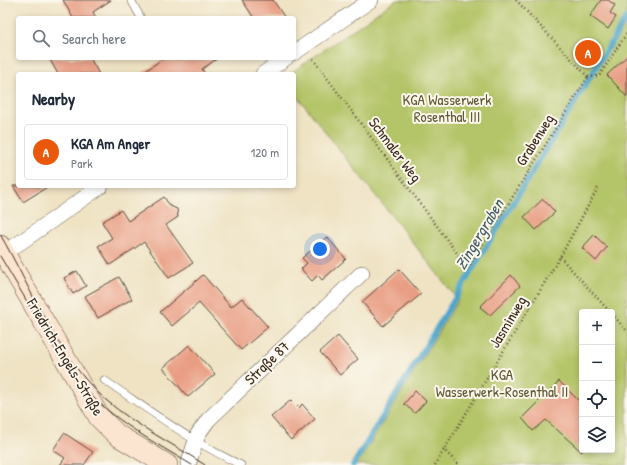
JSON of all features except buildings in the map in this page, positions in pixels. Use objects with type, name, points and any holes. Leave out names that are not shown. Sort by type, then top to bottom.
[{"type":"main road","name":"Friedrich-Engels-Straße","points":[[1,251],[99,417],[117,434],[167,465]]},
{"type":"street","points":[[299,49],[372,0]]},
{"type":"street","points":[[266,72],[283,60]]},
{"type":"street","points":[[1,251],[98,188]]},
{"type":"street","name":"Straße 87","points":[[188,465],[200,430],[208,420],[362,273]]},
{"type":"lane","points":[[131,0],[140,16]]},
{"type":"lane","points":[[104,380],[196,440],[241,465]]},
{"type":"path","points":[[516,0],[588,77],[599,76],[627,33]]},
{"type":"path","name":"Schmaler Weg","points":[[299,49],[468,268]]},
{"type":"path","name":"Grabenweg","points":[[468,268],[588,77]]},
{"type":"path","name":"Jasminweg","points":[[435,465],[443,449],[560,257],[598,188]]},
{"type":"path","points":[[560,257],[607,309]]},
{"type":"path","points":[[615,317],[627,331]]},
{"type":"path","points":[[443,449],[459,465]]},
{"type":"green space","points":[[396,0],[627,0],[627,465],[357,465],[458,300],[296,95],[296,72],[292,72]]},
{"type":"waterway","name":"Zingergraben","points":[[353,465],[627,17]]},
{"type":"tram line","points":[[0,234],[59,343],[73,364],[89,383],[106,400],[129,418],[205,465]]},
{"type":"tram line","points":[[0,256],[60,357],[73,376],[88,392],[119,419],[192,465]]},
{"type":"place","name":"KGA Am Anger","points":[[588,53]]},
{"type":"park label","name":"KGA Wasserwerk Rosenthal III","points":[[447,108]]},
{"type":"park label","name":"KGA Wasserwerk-Rosenthal II","points":[[502,384]]}]
